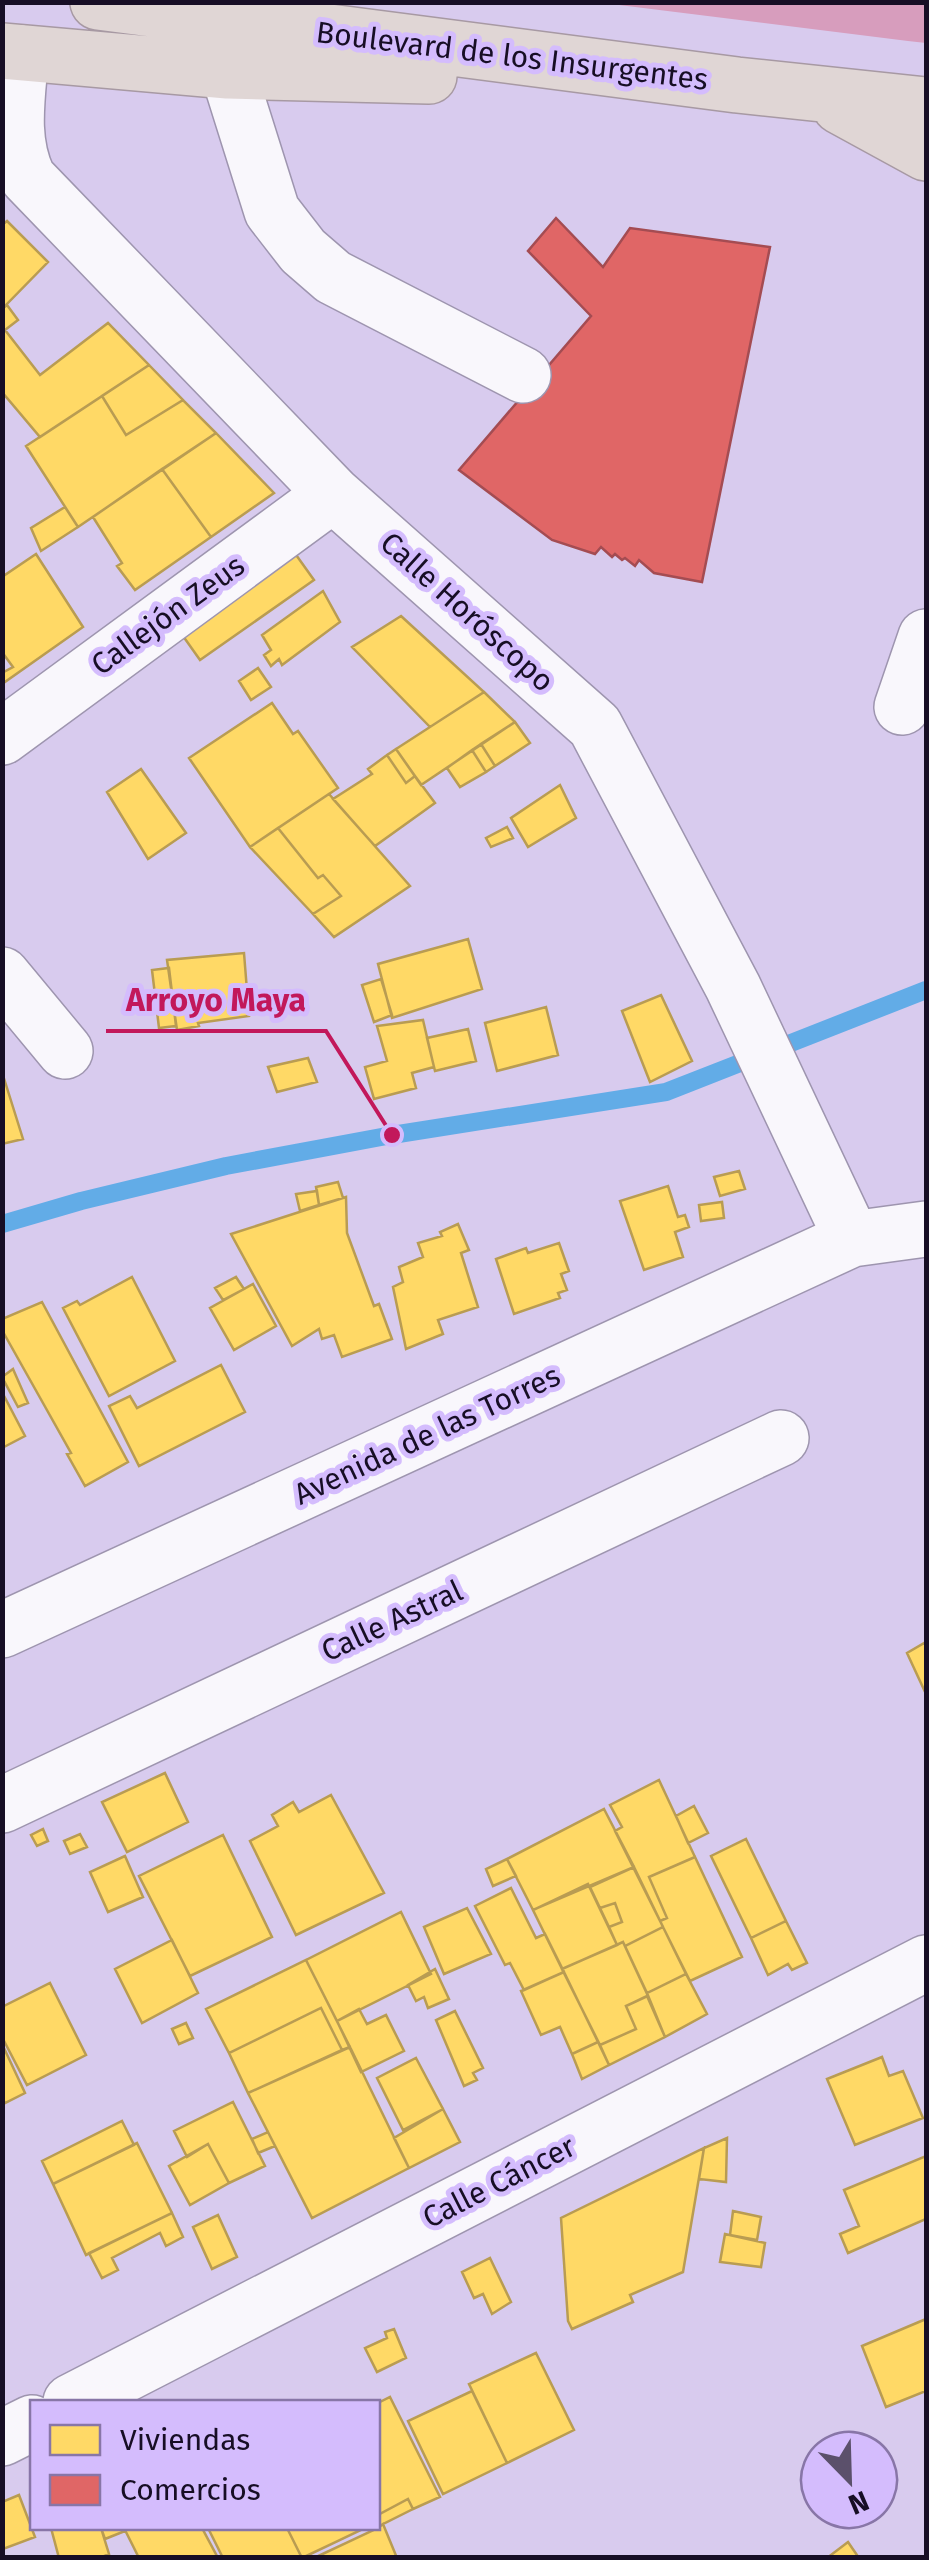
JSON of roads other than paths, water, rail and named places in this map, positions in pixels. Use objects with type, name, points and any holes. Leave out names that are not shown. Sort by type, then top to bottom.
[{"type":"highway","name":"Boulevard de los Insurgentes","points":[[98,2],[737,85],[926,105]]},
{"type":"highway","points":[[12,52],[228,71],[737,85]]},
{"type":"highway","points":[[820,95],[926,152]]},
{"type":"street","name":"Calle Horóscopo","points":[[12,52],[12,158],[333,494],[596,726],[733,987],[852,1239]]},
{"type":"street","points":[[228,71],[272,212],[303,251],[333,277],[522,375]]},
{"type":"street","name":"Callejón Zeus","points":[[2,737],[333,494]]},
{"type":"street","points":[[902,708],[926,637]]},
{"type":"street","points":[[2,974],[65,1051]]},
{"type":"street","name":"Avenida de las Torres","points":[[2,1630],[852,1239],[926,1229]]},
{"type":"street","name":"Calle Astral","points":[[2,1805],[781,1438]]},
{"type":"street","name":"Calle Cáncer","points":[[76,2400],[921,1980]]},
{"type":"street","points":[[2,2438],[30,2423]]},
{"type":"waterway","points":[[2,1224],[226,1166],[392,1135],[666,1092],[926,990]]},
{"type":"place","name":"Arroyo Maya","points":[[392,1135]]}]
